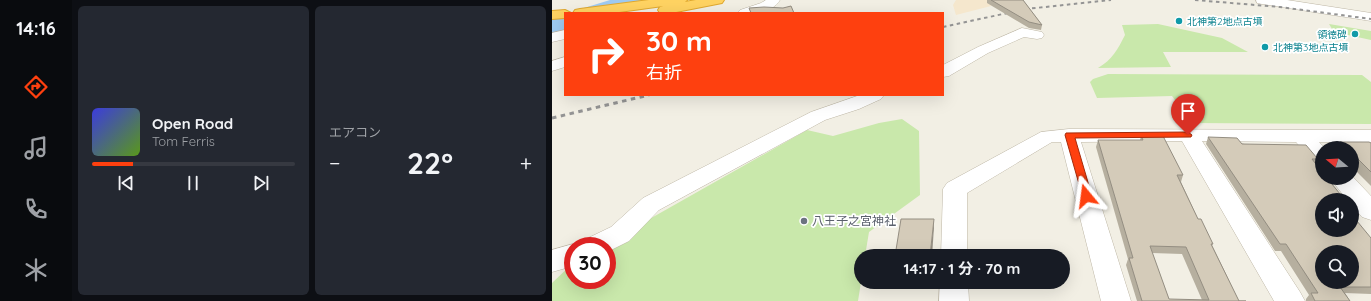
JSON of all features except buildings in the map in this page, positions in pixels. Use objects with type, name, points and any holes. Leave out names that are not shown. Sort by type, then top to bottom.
[{"type":"highway","points":[[590,12],[680,0]]},
{"type":"highway","points":[[653,12],[717,0]]},
{"type":"highway","points":[[552,15],[564,14]]},
{"type":"highway","points":[[552,23],[564,22]]},
{"type":"street","points":[[750,12],[774,0]]},
{"type":"street","points":[[1267,1],[1371,16]]},
{"type":"street","points":[[1267,1],[1301,18],[1371,29]]},
{"type":"street","points":[[944,71],[983,50],[1022,32],[1037,35]]},
{"type":"street","points":[[552,38],[564,34]]},
{"type":"street","points":[[552,66],[564,62]]},
{"type":"street","points":[[614,237],[620,234],[651,204],[818,116],[852,105],[873,96]]},
{"type":"street","points":[[1069,135],[1116,301]]},
{"type":"street","points":[[1188,135],[1290,301]]},
{"type":"street","points":[[954,249],[955,189],[1048,136],[1371,136]]},
{"type":"street","points":[[1302,136],[1315,150]]},
{"type":"street","points":[[1347,185],[1371,211]]},
{"type":"street","points":[[552,262],[564,258]]},
{"type":"street","points":[[954,289],[954,301]]},
{"type":"shaded area","points":[[956,0],[993,0],[990,4],[991,6],[956,15],[953,5]]},
{"type":"green space","points":[[1158,24],[1222,38],[1248,52],[1163,52],[1171,67],[1098,68],[1111,58],[1120,45],[1125,35],[1122,25]]},
{"type":"green space","points":[[1329,24],[1371,31],[1371,40],[1334,32]]},
{"type":"green space","points":[[1108,74],[1362,75],[1371,82],[1371,124],[1192,123],[1172,96],[1097,98],[1090,82],[1093,79]]},
{"type":"green space","points":[[902,119],[919,131],[920,195],[869,232],[866,249],[854,249],[854,289],[860,289],[858,301],[552,301],[552,283],[564,272],[564,289],[616,289],[616,240],[646,221],[807,130],[833,136],[879,123]]},
{"type":"waterway","points":[[595,12],[632,0]]},
{"type":"waterway","points":[[552,26],[564,22]]},
{"type":"railway","points":[[944,27],[1026,9],[1111,0]]},
{"type":"railway","points":[[1195,0],[1280,7],[1371,19]]},
{"type":"railway","points":[[552,118],[645,96]]},
{"type":"place","name":"北神第2地点古墳","points":[[1179,21]]},
{"type":"place","name":"領徳碑","points":[[1355,34]]},
{"type":"place","name":"北神第3地点古墳","points":[[1265,47]]},
{"type":"place","name":"八王子之宮神社","points":[[804,221]]},
{"type":"route","points":[[1086,196],[1069,135],[1188,135]]}]
